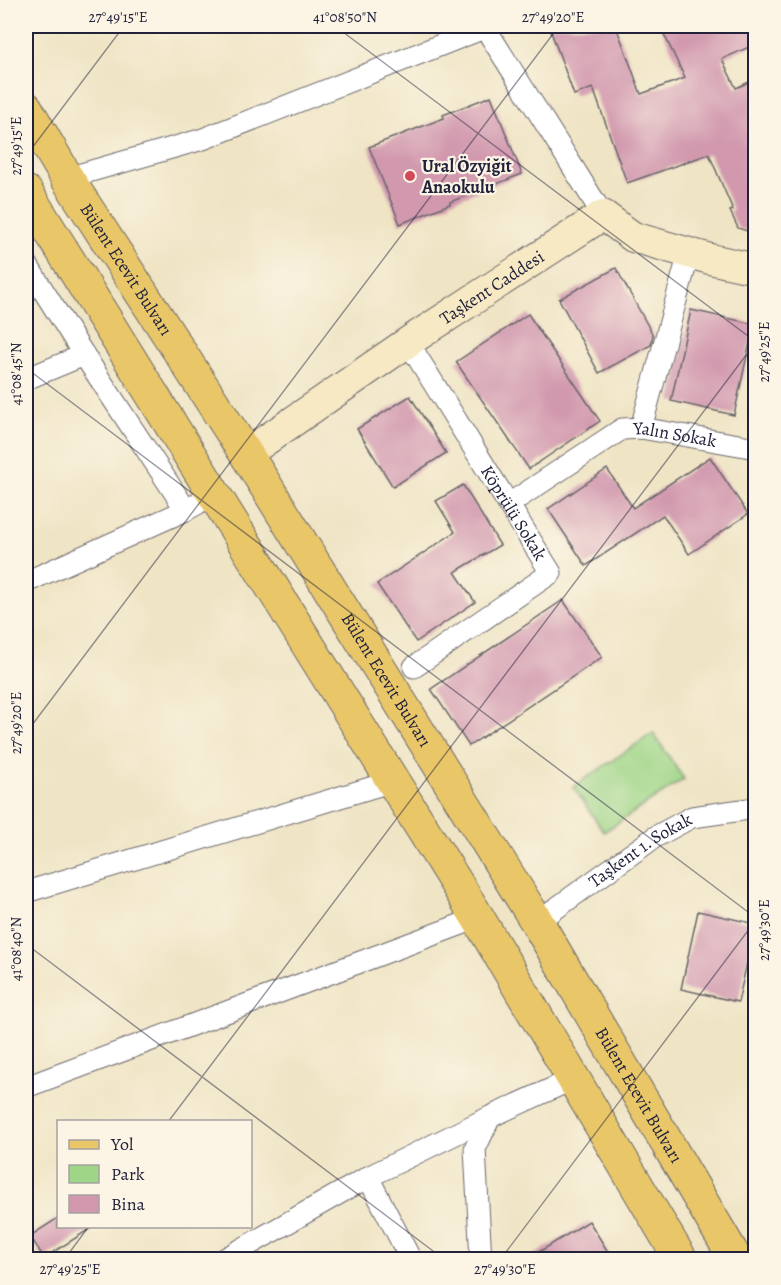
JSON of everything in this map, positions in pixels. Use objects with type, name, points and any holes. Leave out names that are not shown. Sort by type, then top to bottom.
[{"type":"main road","name":"Bülent Ecevit Bulvarı","points":[[26,108],[67,178],[246,454],[537,922],[736,1260]]},
{"type":"main road","points":[[26,192],[478,918],[681,1260]]},
{"type":"street","points":[[67,178],[202,139],[486,26],[603,215],[633,237],[756,269]]},
{"type":"street","name":"Taşkent Caddesi","points":[[246,454],[408,342],[603,215]]},
{"type":"street","points":[[641,428],[689,253]]},
{"type":"street","points":[[26,263],[84,356],[186,510]]},
{"type":"street","name":"Köprülü Sokak","points":[[408,342],[551,573],[414,667]]},
{"type":"street","points":[[26,379],[84,356]]},
{"type":"street","name":"Yalın Sokak","points":[[509,504],[622,429],[641,428],[756,448]]},
{"type":"street","points":[[26,582],[186,510],[213,493]]},
{"type":"street","points":[[26,892],[393,782]]},
{"type":"street","name":"Taşkent 1. Sokak","points":[[537,922],[655,837],[692,817],[756,808]]},
{"type":"street","points":[[26,1087],[478,918]]},
{"type":"street","points":[[227,1260],[226,1258],[368,1177],[573,1079]]},
{"type":"street","points":[[481,1260],[475,1149],[490,1117]]},
{"type":"street","points":[[368,1177],[411,1260]]},
{"type":"green space","points":[[653,733],[684,779],[604,832],[573,787]]},
{"type":"building","points":[[549,26],[616,26],[641,94],[685,78],[660,26],[756,26],[756,44],[722,59],[736,88],[756,79],[756,234],[738,228],[730,211],[733,210],[709,154],[627,183],[593,88],[574,95]]},
{"type":"building","points":[[491,96],[522,174],[400,224],[369,147],[444,118],[443,115]]},
{"type":"building","points":[[616,268],[653,335],[651,345],[599,373],[559,299]]},
{"type":"building","points":[[691,310],[754,324],[734,415],[671,401]]},
{"type":"building","points":[[528,314],[600,421],[529,469],[456,362]]},
{"type":"building","points":[[410,396],[446,453],[393,487],[357,429]]},
{"type":"building","points":[[710,457],[748,514],[689,554],[663,515],[586,566],[548,509],[607,469],[633,508]]},
{"type":"building","points":[[463,485],[500,545],[455,572],[475,602],[416,642],[377,584],[455,532],[436,501]]},
{"type":"building","points":[[563,600],[602,657],[469,746],[431,689]]},
{"type":"building","points":[[698,911],[756,924],[738,1002],[681,989]]},
{"type":"building","points":[[57,1219],[57,1228],[91,1228],[44,1258],[30,1236]]},
{"type":"building","points":[[589,1221],[613,1260],[526,1260]]},
{"type":"place","name":"Ural Özyiğit Anaokulu","points":[[410,176]]}]
